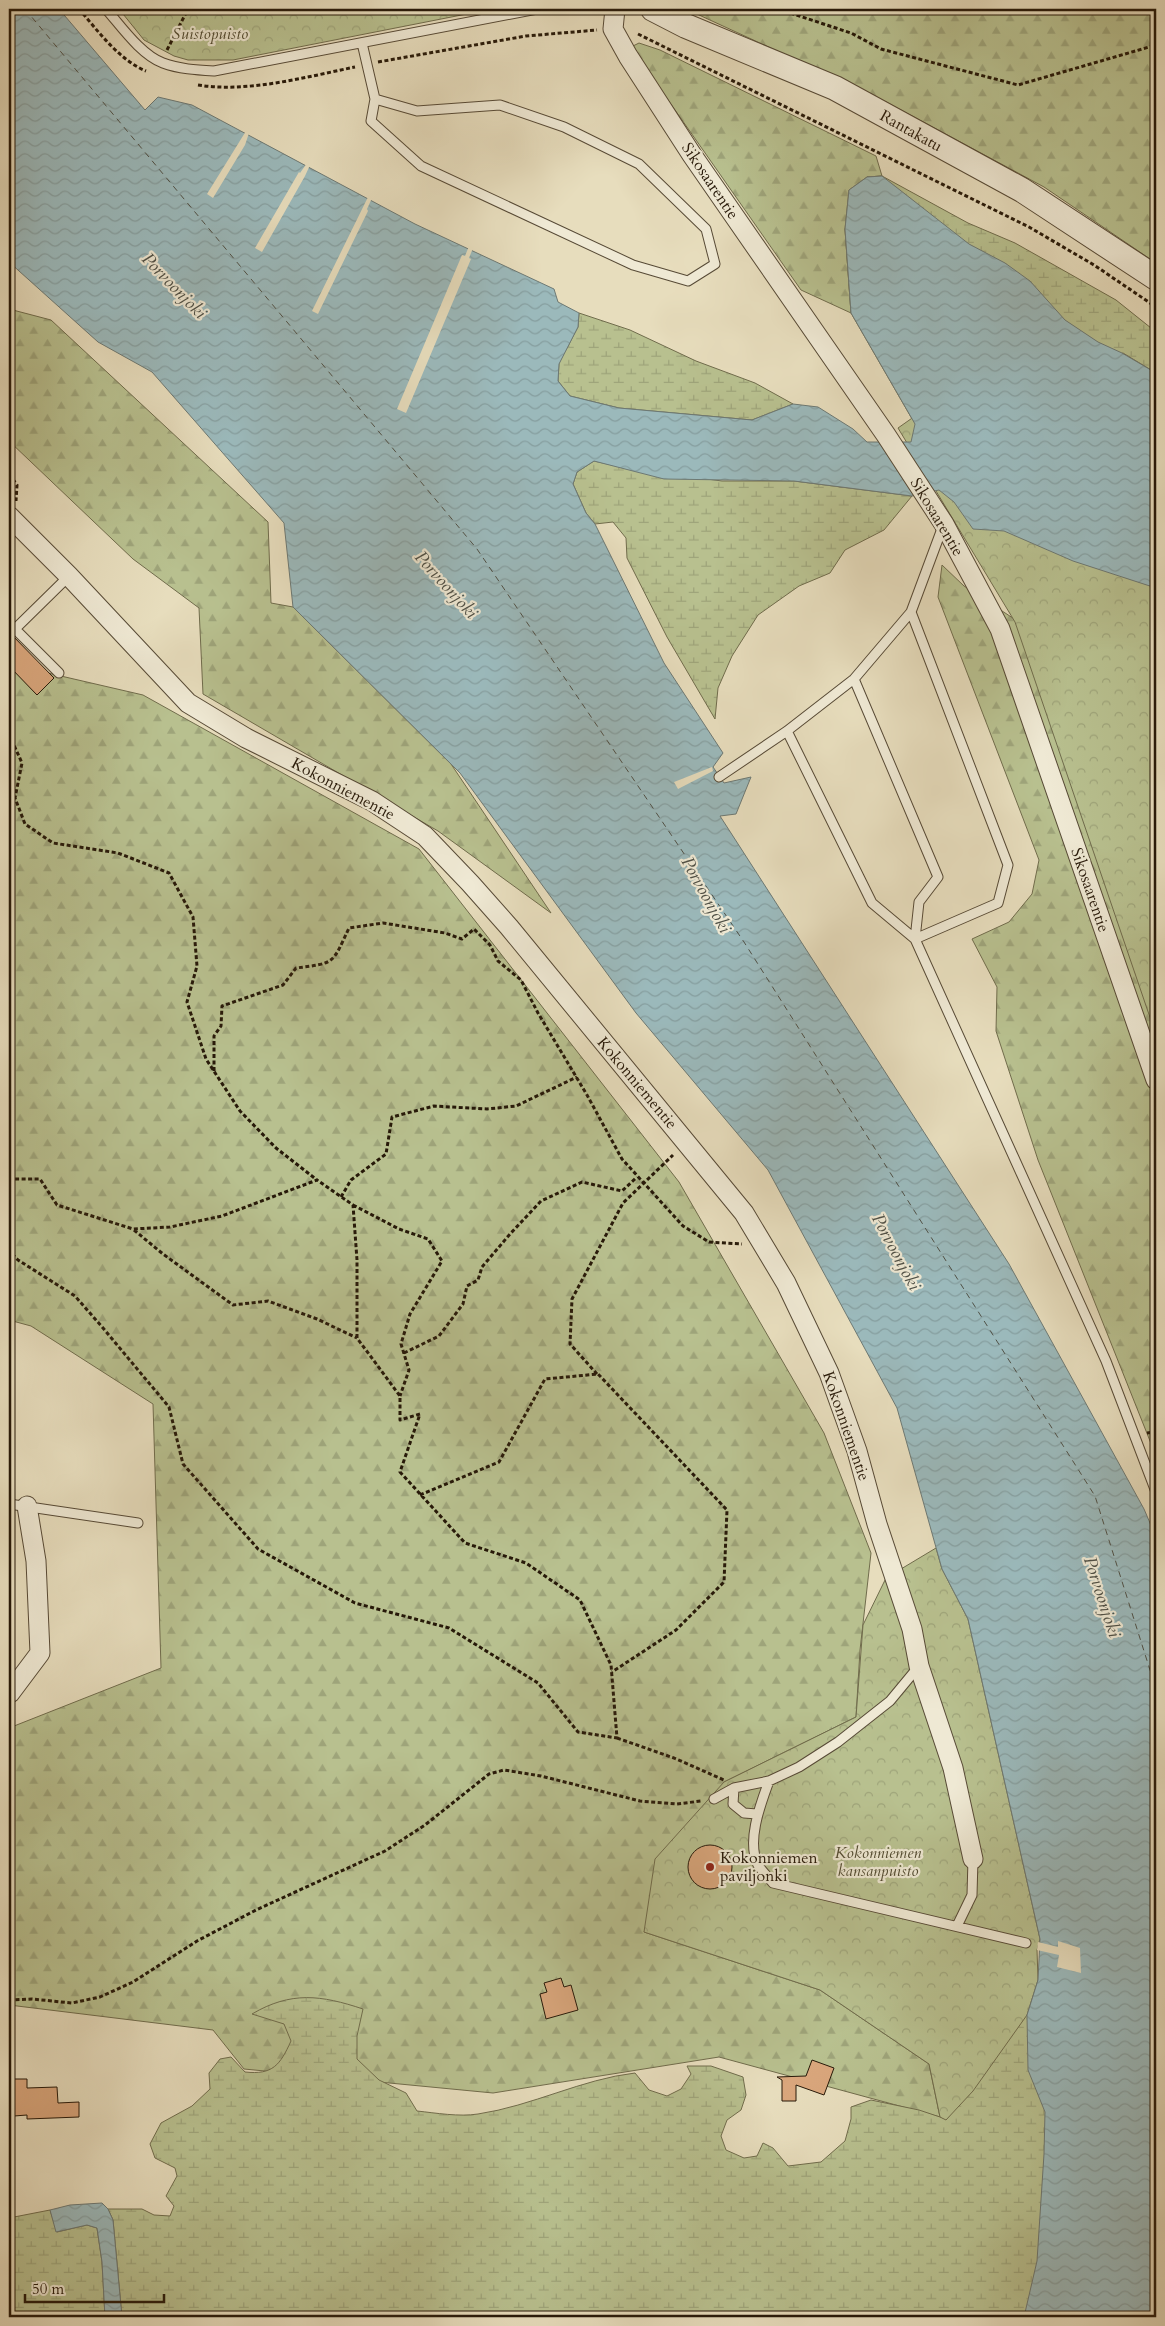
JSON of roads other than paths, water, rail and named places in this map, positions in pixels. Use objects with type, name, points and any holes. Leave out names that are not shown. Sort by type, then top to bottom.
[{"type":"street","name":"Sikosaarentie","points":[[614,9],[613,29],[628,56],[692,155],[886,435],[930,502],[944,524],[1000,629],[1156,1080]]},
{"type":"street","name":"Rantakatu","points":[[653,9],[686,26],[835,88],[1022,190],[1156,278]]},
{"type":"street","name":"Kokonniementie","points":[[9,516],[69,576],[188,702],[246,738],[372,801],[425,836],[502,920],[744,1212],[786,1283],[829,1373],[857,1451],[877,1524],[912,1629],[919,1666],[953,1768],[973,1859]]},
{"type":"street","points":[[9,1692],[40,1652],[36,1561],[18,1505]]},
{"type":"lane","points":[[106,9],[134,42],[160,62],[181,68],[214,71],[537,9]]},
{"type":"lane","points":[[362,43],[375,99],[371,121],[420,166],[633,265],[688,281],[715,264],[706,229],[639,164],[564,127],[500,105],[417,111],[375,99]]},
{"type":"lane","points":[[720,777],[787,731],[854,679],[911,612],[944,524]]},
{"type":"lane","points":[[59,672],[15,628],[69,576]]},
{"type":"lane","points":[[911,612],[1008,865],[998,903],[915,940]]},
{"type":"lane","points":[[854,679],[938,877],[919,902],[915,940]]},
{"type":"lane","points":[[787,731],[872,903],[915,940],[1106,1362],[1156,1492]]},
{"type":"lane","points":[[18,1505],[138,1523]]},
{"type":"lane","points":[[714,1799],[734,1788],[769,1781],[799,1768],[860,1726],[890,1701],[919,1666]]},
{"type":"lane","points":[[769,1781],[757,1814],[754,1842],[758,1864],[773,1883],[1026,1943]]},
{"type":"lane","points":[[734,1788],[733,1804],[744,1813],[757,1814]]},
{"type":"lane","points":[[957,1926],[972,1895],[973,1859]]},
{"type":"water","name":"Porvoonjoki","points":[[9,9],[59,9],[145,110],[158,97],[192,105],[415,224],[554,289],[558,302],[579,313],[578,327],[559,364],[558,381],[570,396],[619,408],[752,420],[793,404],[818,407],[853,429],[867,442],[911,442],[915,424],[851,313],[845,229],[849,190],[867,177],[882,176],[969,244],[1005,263],[1030,281],[1065,320],[1098,342],[1122,353],[1156,373],[1156,588],[1073,561],[1004,531],[973,529],[954,502],[939,490],[912,496],[794,481],[664,479],[594,461],[577,472],[573,484],[586,513],[595,524],[664,663],[723,753],[713,767],[724,783],[751,777],[736,814],[720,816],[1009,1264],[1144,1509],[1156,1537],[1156,2317],[1024,2317],[1037,2261],[1044,2154],[1045,2112],[1028,2070],[1027,2015],[1038,1980],[1040,1939],[968,1619],[942,1569],[897,1408],[768,1170],[636,1013],[460,773],[293,607],[284,523],[152,372],[98,342],[9,262]]},
{"type":"water","points":[[102,2203],[108,2209],[113,2220],[122,2317],[105,2317],[102,2262],[97,2228],[87,2225],[56,2232],[50,2210],[70,2205]]},
{"type":"place","name":"Kokonniemen paviljonki","points":[[710,1867]]},
{"type":"park label","name":"Suistopuisto","points":[[210,34]]},
{"type":"park label","name":"Kokonniemen kansanpuisto","points":[[878,1862]]}]
